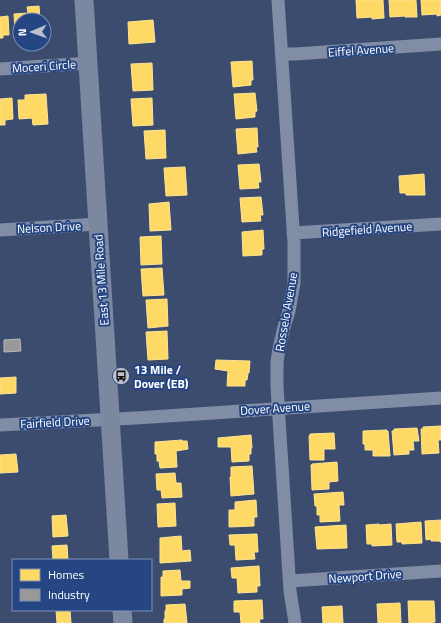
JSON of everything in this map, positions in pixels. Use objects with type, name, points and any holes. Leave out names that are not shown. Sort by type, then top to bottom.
[{"type":"main road","name":"East 13 Mile Road","points":[[84,0],[119,559]]},
{"type":"main road","points":[[122,611],[123,623]]},
{"type":"street","name":"Rosselo Avenue","points":[[278,0],[293,233],[294,283],[280,342],[277,362],[277,376],[290,581],[296,623]]},
{"type":"street","name":"Eiffel Avenue","points":[[282,54],[441,44]]},
{"type":"street","name":"Moceri Circle","points":[[0,69],[89,63]]},
{"type":"street","name":"Nelson Drive","points":[[0,230],[98,224]]},
{"type":"street","name":"Ridgefield Avenue","points":[[293,233],[441,224]]},
{"type":"street","name":"Dover Avenue","points":[[110,419],[441,398]]},
{"type":"street","name":"Fairfield Drive","points":[[0,425],[110,419]]},
{"type":"street","name":"Newport Drive","points":[[290,581],[441,571]]},
{"type":"building: Homes","points":[[356,0],[383,0],[384,18],[357,18]]},
{"type":"building: Homes","points":[[389,0],[416,0],[417,17],[390,17]]},
{"type":"building: Homes","points":[[421,0],[441,0],[441,15],[422,15]]},
{"type":"building: Homes","points":[[39,6],[39,12],[28,12],[27,7]]},
{"type":"building: Homes","points":[[8,16],[9,35],[3,35],[3,38],[0,38],[0,17]]},
{"type":"building: Homes","points":[[153,20],[155,42],[129,44],[128,22]]},
{"type":"building: Homes","points":[[252,61],[253,80],[251,80],[251,85],[233,87],[231,62]]},
{"type":"building: Homes","points":[[152,63],[153,90],[133,91],[131,64]]},
{"type":"building: Homes","points":[[255,93],[257,111],[255,112],[255,117],[236,119],[234,94]]},
{"type":"building: Homes","points":[[46,94],[48,124],[33,125],[32,118],[19,119],[18,100],[25,100],[25,95]]},
{"type":"building: Homes","points":[[12,98],[13,119],[5,120],[5,125],[0,125],[0,99]]},
{"type":"building: Homes","points":[[152,98],[153,125],[133,126],[131,99]]},
{"type":"building: Homes","points":[[257,128],[257,152],[238,154],[236,129]]},
{"type":"building: Homes","points":[[165,130],[166,158],[146,159],[144,131]]},
{"type":"building: Homes","points":[[259,164],[261,182],[258,182],[259,188],[240,189],[238,165]]},
{"type":"building: Homes","points":[[185,167],[187,195],[166,196],[164,168]]},
{"type":"building: Homes","points":[[424,174],[425,195],[406,195],[406,193],[400,193],[399,176]]},
{"type":"building: Homes","points":[[261,197],[263,215],[260,215],[261,221],[242,222],[240,198]]},
{"type":"building: Homes","points":[[169,202],[171,230],[150,231],[149,204]]},
{"type":"building: Homes","points":[[263,230],[264,249],[262,249],[262,255],[243,256],[242,232]]},
{"type":"building: Homes","points":[[161,236],[162,264],[141,265],[140,237]]},
{"type":"building: Homes","points":[[162,268],[164,295],[143,296],[141,269]]},
{"type":"building: Homes","points":[[167,299],[168,326],[148,328],[146,300]]},
{"type":"building: Homes","points":[[167,331],[168,359],[148,360],[146,332]]},
{"type":"building: Homes","points":[[216,360],[250,361],[249,373],[247,380],[245,380],[245,386],[227,386],[228,371],[215,369]]},
{"type":"building: Homes","points":[[16,377],[16,393],[0,394],[0,378]]},
{"type":"building: Homes","points":[[441,426],[441,440],[438,440],[439,453],[422,454],[421,429],[423,429],[423,427]]},
{"type":"building: Homes","points":[[417,428],[419,441],[413,441],[414,450],[409,450],[409,454],[394,455],[392,431],[394,431],[394,429]]},
{"type":"building: Homes","points":[[387,430],[390,456],[373,456],[373,450],[365,450],[365,444],[363,444],[363,431]]},
{"type":"building: Homes","points":[[334,433],[335,449],[324,449],[324,460],[310,460],[310,434]]},
{"type":"building: Homes","points":[[251,435],[252,448],[251,454],[249,454],[249,461],[232,462],[231,447],[218,447],[218,438]]},
{"type":"building: Homes","points":[[187,441],[188,449],[176,451],[177,467],[160,468],[159,461],[157,461],[157,454],[155,454],[155,442]]},
{"type":"building: Homes","points":[[16,454],[18,472],[0,473],[0,455]]},
{"type":"building: Homes","points":[[337,462],[338,481],[329,482],[329,489],[312,490],[311,465]]},
{"type":"building: Homes","points":[[252,466],[254,494],[231,496],[231,467]]},
{"type":"building: Homes","points":[[175,473],[176,483],[181,483],[182,497],[162,498],[161,490],[157,490],[156,474]]},
{"type":"building: Homes","points":[[343,492],[344,505],[339,505],[340,521],[320,522],[320,515],[317,515],[317,506],[315,506],[314,494]]},
{"type":"building: Homes","points":[[256,500],[257,517],[254,517],[254,526],[229,527],[229,510],[235,510],[235,502]]},
{"type":"building: Homes","points":[[175,503],[176,526],[158,527],[157,504]]},
{"type":"building: Homes","points":[[66,515],[68,536],[53,537],[52,516]]},
{"type":"building: Homes","points":[[441,520],[441,542],[431,541],[431,539],[426,540],[425,521]]},
{"type":"building: Homes","points":[[421,522],[422,543],[402,544],[402,542],[397,542],[396,524]]},
{"type":"building: Homes","points":[[391,524],[392,545],[372,546],[372,544],[367,544],[366,525]]},
{"type":"building: Homes","points":[[346,525],[347,548],[317,549],[315,527]]},
{"type":"building: Homes","points":[[257,534],[258,552],[254,552],[255,559],[236,560],[235,545],[230,545],[229,535]]},
{"type":"building: Homes","points":[[181,536],[182,551],[190,550],[191,561],[160,563],[160,538]]},
{"type":"building: Homes","points":[[67,545],[68,559],[53,559],[52,546]]},
{"type":"building: Homes","points":[[259,566],[260,586],[257,586],[257,592],[238,593],[237,578],[232,578],[231,568]]},
{"type":"building: Homes","points":[[180,570],[181,581],[190,581],[190,588],[182,589],[182,595],[161,596],[161,577],[163,577],[163,571]]},
{"type":"building: Homes","points":[[262,600],[263,619],[259,619],[260,623],[241,623],[240,612],[234,612],[234,601]]},
{"type":"building: Homes","points":[[408,601],[434,601],[435,622],[409,623]]},
{"type":"building: Homes","points":[[400,603],[401,623],[378,623],[377,604]]},
{"type":"building: Homes","points":[[185,604],[187,623],[164,623],[166,605]]},
{"type":"building: Homes","points":[[342,606],[343,623],[323,623],[322,607]]},
{"type":"building: Homes","points":[[56,611],[70,611],[71,623],[57,623]]},
{"type":"building: Industry","points":[[20,339],[21,351],[4,352],[4,340]]},
{"type":"place","name":"13 Mile / Dover (EB)","points":[[121,376]]}]
